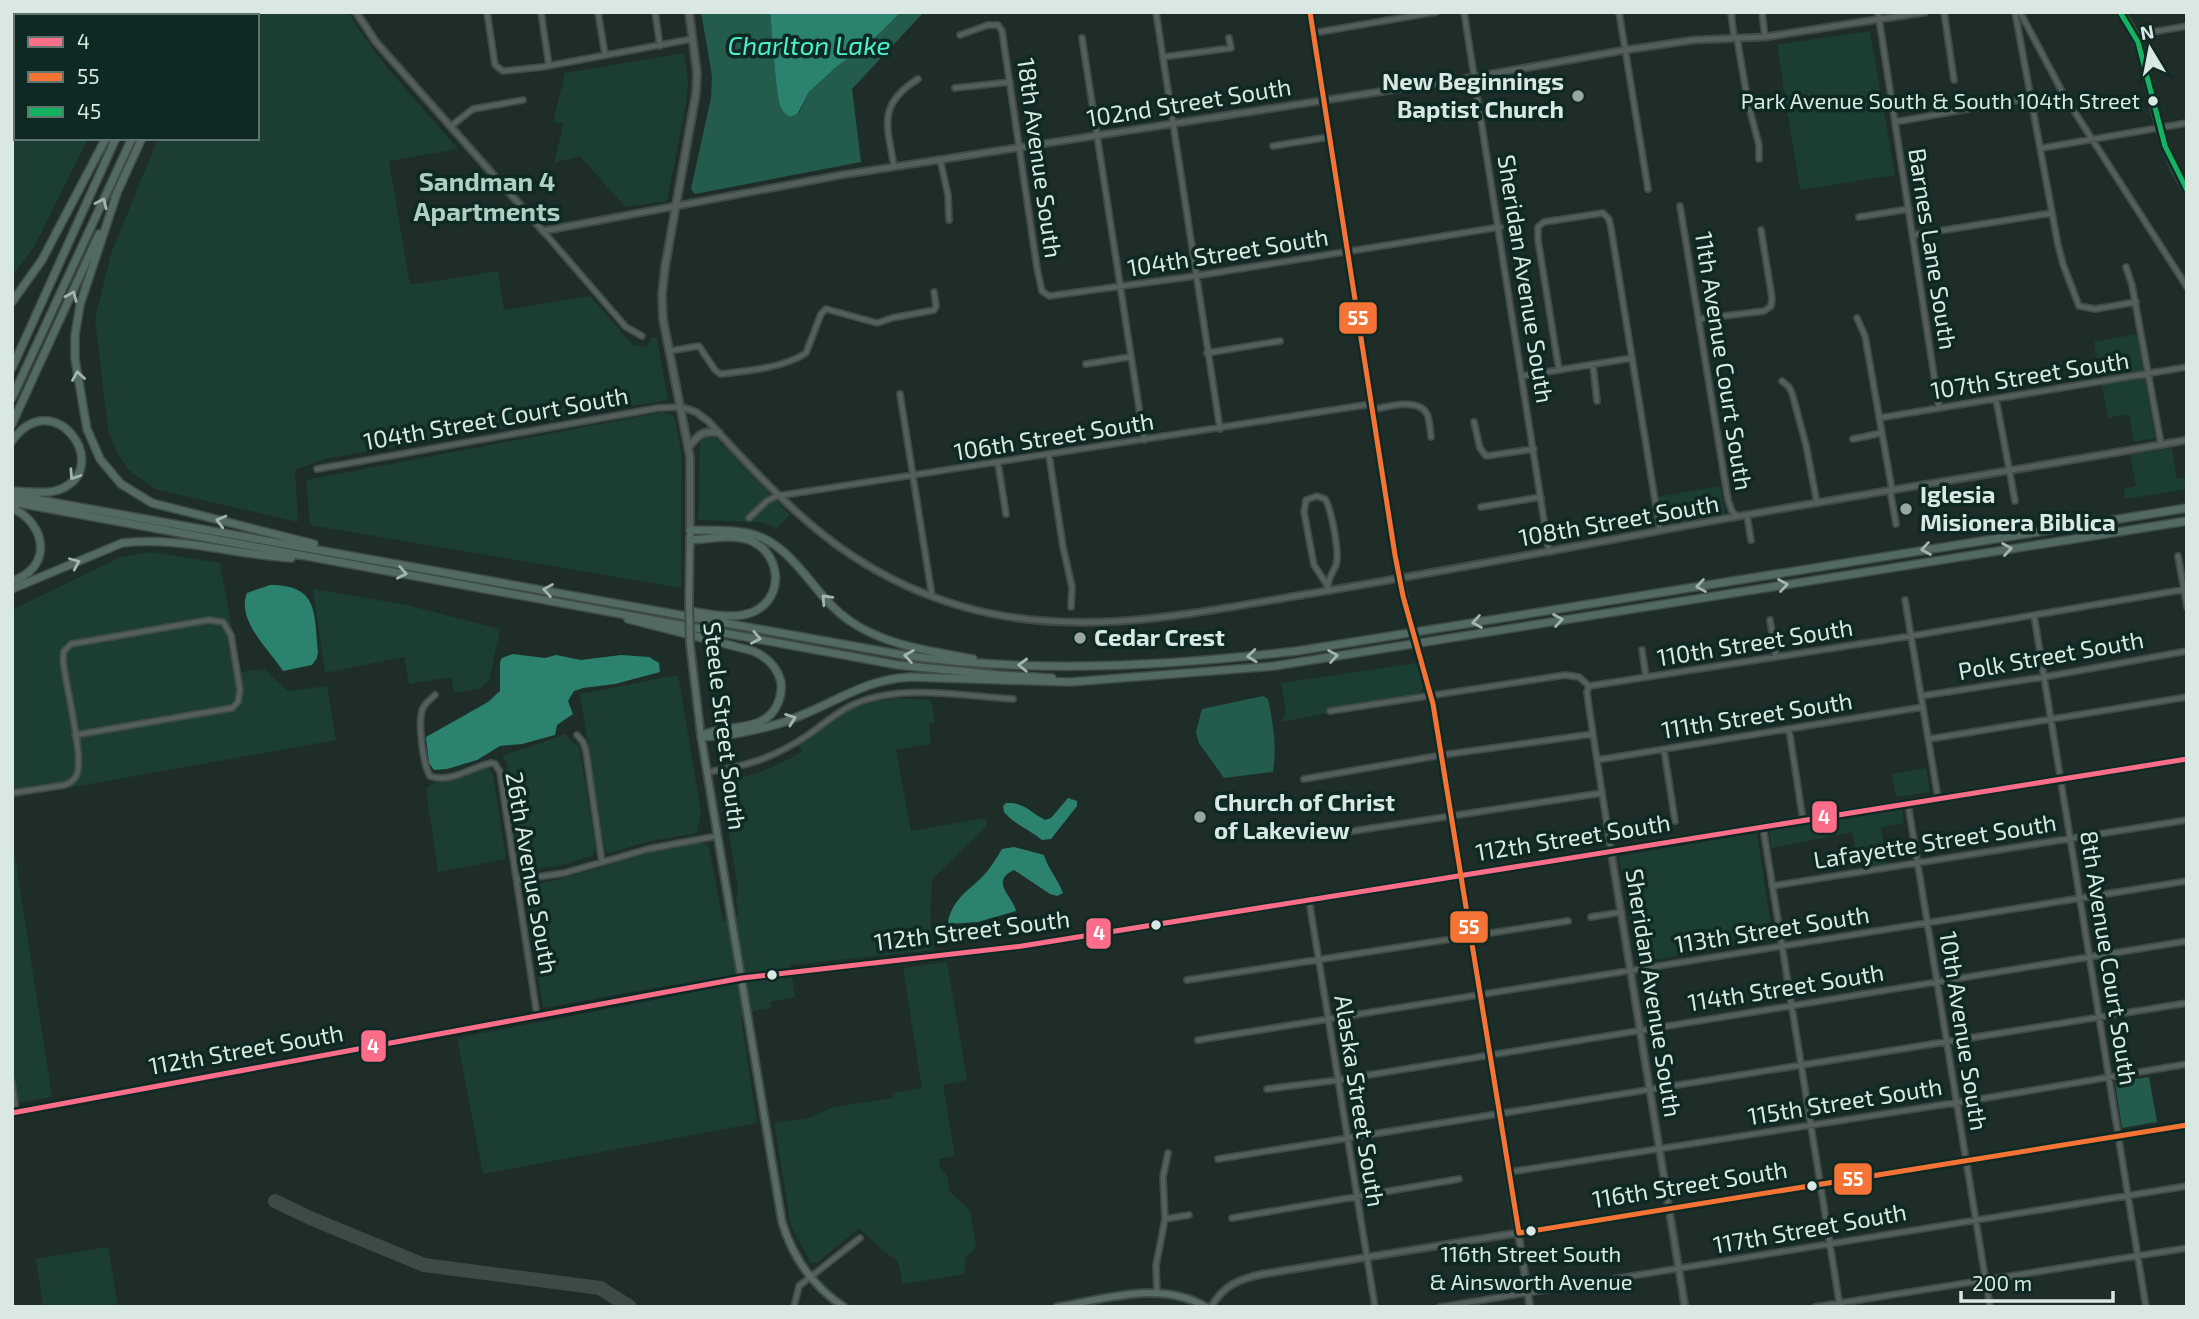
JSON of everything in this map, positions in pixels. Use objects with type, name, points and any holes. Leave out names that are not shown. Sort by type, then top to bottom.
[{"type":"highway","points":[[12,302],[42,260],[105,140]]},
{"type":"highway","points":[[12,368],[115,140]]},
{"type":"highway","points":[[12,398],[131,140]]},
{"type":"highway","points":[[12,424],[141,140]]},
{"type":"highway","points":[[117,193],[80,305],[75,335],[76,364],[87,429],[100,459],[121,484],[152,503],[335,551]]},
{"type":"highway","points":[[12,442],[21,431],[31,425],[54,422],[67,428],[74,436],[81,456],[77,473],[62,488],[12,493]]},
{"type":"highway","points":[[12,493],[903,655],[946,661],[1096,667],[1194,663],[1297,651],[2187,507]]},
{"type":"highway","points":[[12,502],[898,665],[999,675],[1119,678]]},
{"type":"highway","points":[[12,508],[23,513],[33,523],[40,543],[35,566],[24,576],[12,581]]},
{"type":"highway","points":[[701,736],[712,738],[784,722],[855,689],[896,678],[1070,682],[1274,666],[2187,521]]},
{"type":"highway","points":[[690,530],[747,534],[772,542],[841,614],[876,636],[932,651],[1001,664]]},
{"type":"highway","points":[[615,602],[737,616],[757,610],[768,599],[776,583],[776,572],[769,554],[760,546],[741,538],[690,540]]},
{"type":"highway","points":[[12,589],[122,543],[141,540],[174,542],[274,557],[335,561]]},
{"type":"highway","points":[[616,613],[635,621],[753,651],[775,667],[781,695],[770,716],[749,726],[710,731],[701,736]]},
{"type":"main road","name":"Steele Street South","points":[[689,12],[697,73],[696,93],[662,295],[691,475],[690,644],[701,736],[782,1222],[793,1251],[810,1277]]},
{"type":"main road","points":[[2120,12],[2136,35],[2160,128],[2187,190]]},
{"type":"main road","points":[[688,448],[696,437],[704,432],[719,433]]},
{"type":"main road","name":"112th Street South","points":[[742,978],[1010,948],[2187,759]]},
{"type":"main road","points":[[810,1277],[844,1307]]},
{"type":"main road","name":"116th Street South","points":[[1057,1307],[1157,1292],[1181,1296],[1208,1307]]},
{"type":"street","points":[[356,12],[376,42],[626,327],[642,336]]},
{"type":"street","points":[[487,12],[495,62],[499,70],[550,66],[693,39]]},
{"type":"street","points":[[541,12],[550,66]]},
{"type":"street","points":[[598,12],[605,55]]},
{"type":"street","points":[[655,12],[660,46]]},
{"type":"street","points":[[1156,12],[1220,429]]},
{"type":"street","points":[[1310,12],[1399,579],[1432,695],[1531,1307]]},
{"type":"street","points":[[1313,33],[1436,12]]},
{"type":"street","name":"Sheridan Avenue South","points":[[1464,12],[1500,227],[1549,552]]},
{"type":"street","points":[[1619,12],[1647,189]]},
{"type":"street","points":[[1731,12],[1748,103],[1759,145],[1759,159]]},
{"type":"street","points":[[1762,12],[1766,37]]},
{"type":"street","name":"Barnes Lane South","points":[[1878,12],[1939,408]]},
{"type":"street","name":"102nd Street South","points":[[542,231],[894,166],[1475,77],[1625,50],[1694,40],[1766,37],[1925,12]]},
{"type":"street","points":[[1944,12],[1954,80]]},
{"type":"street","points":[[2018,12],[2030,98],[2042,148],[2052,213],[2063,264],[2079,306],[2095,309],[2136,302]]},
{"type":"street","points":[[2018,12],[2092,141],[2187,287]]},
{"type":"street","name":"18th Avenue South","points":[[960,35],[988,24],[1000,26],[1037,268],[1045,294]]},
{"type":"street","points":[[2136,35],[2187,26]]},
{"type":"street","points":[[1082,38],[1144,440]]},
{"type":"street","points":[[1163,57],[1231,48],[1229,38]]},
{"type":"street","points":[[894,166],[887,125],[890,107],[896,96],[918,79]]},
{"type":"street","points":[[956,88],[1010,82]]},
{"type":"street","points":[[1895,122],[2030,98]]},
{"type":"street","points":[[451,126],[473,109],[523,100]]},
{"type":"street","points":[[2042,148],[2187,123]]},
{"type":"street","points":[[1273,146],[1329,137]]},
{"type":"street","points":[[940,159],[948,195],[949,220]]},
{"type":"street","name":"11th Avenue Court South","points":[[1680,206],[1728,500],[1732,511],[1739,518]]},
{"type":"street","points":[[1859,217],[1909,209]]},
{"type":"street","points":[[1913,235],[2052,213]]},
{"type":"street","points":[[1559,370],[1538,240],[1539,225],[1544,222],[1606,214],[1611,228],[1660,531]]},
{"type":"street","name":"104th Street South","points":[[1045,294],[1056,297],[1119,288],[1500,227]]},
{"type":"street","points":[[1699,319],[1758,312],[1771,306],[1761,230]]},
{"type":"street","points":[[2126,267],[2136,302],[2161,444]]},
{"type":"street","points":[[669,351],[697,346],[702,348],[719,374],[771,365],[793,360],[806,353],[821,314],[826,309],[877,323],[934,310],[934,292]]},
{"type":"street","points":[[1857,318],[1865,336],[1896,524]]},
{"type":"street","points":[[1207,352],[1280,341]]},
{"type":"street","points":[[1086,364],[1130,357]]},
{"type":"street","points":[[1522,376],[1632,358]]},
{"type":"street","points":[[1593,365],[1597,401]]},
{"type":"street","name":"107th Street South","points":[[1879,418],[2187,367]]},
{"type":"street","points":[[1782,381],[1792,393],[1806,445],[1816,503]]},
{"type":"street","points":[[900,394],[932,597]]},
{"type":"street","points":[[1996,399],[2015,501]]},
{"type":"street","name":"108th Street South","points":[[681,407],[702,416],[777,496],[834,545],[890,578],[932,597],[981,611],[1057,623],[1133,622],[1328,588],[1399,579],[1816,503],[2187,440]]},
{"type":"street","name":"104th Street Court South","points":[[317,469],[647,410],[681,407]]},
{"type":"street","name":"106th Street South","points":[[749,517],[777,496],[1372,407],[1418,407],[1427,415],[1431,437]]},
{"type":"street","points":[[1474,422],[1482,453],[1492,457],[1534,449]]},
{"type":"street","points":[[1853,439],[1882,433]]},
{"type":"street","points":[[1049,455],[1072,587],[1071,607]]},
{"type":"street","points":[[998,463],[1006,514]]},
{"type":"street","points":[[1317,496],[1325,499],[1329,506],[1337,552],[1336,565],[1329,577],[1328,588],[1314,568],[1304,512],[1306,500],[1317,496]]},
{"type":"street","points":[[1482,506],[1541,497]]},
{"type":"street","points":[[1747,516],[1751,540]]},
{"type":"street","points":[[2178,556],[2187,607]]},
{"type":"street","name":"110th Street South","points":[[1330,711],[1565,675],[1578,677],[1589,686],[1911,636],[2185,589]]},
{"type":"street","points":[[1905,600],[1938,797]]},
{"type":"street","name":"8th Avenue Court South","points":[[2034,615],[2146,1307]]},
{"type":"street","points":[[12,793],[65,785],[76,776],[78,761],[75,735],[63,664],[66,648],[78,640],[209,620],[223,622],[230,631],[240,690],[237,703],[231,709],[75,735]]},
{"type":"street","points":[[1770,620],[1776,656]]},
{"type":"street","points":[[1642,650],[1646,677]]},
{"type":"street","name":"Polk Street South","points":[[1921,696],[2187,651]]},
{"type":"street","name":"Sheridan Avenue South","points":[[1589,686],[1587,692],[1602,793],[1685,1307]]},
{"type":"street","points":[[708,772],[749,765],[771,757],[844,709],[874,697],[912,693],[1013,699]]},
{"type":"street","name":"26th Avenue South","points":[[435,695],[425,705],[421,715],[428,773],[433,778],[442,778],[493,763],[497,766],[503,784],[537,1015]]},
{"type":"street","points":[[1928,739],[2187,697]]},
{"type":"street","name":"111th Street South","points":[[1597,760],[1923,707]]},
{"type":"street","points":[[1789,729],[1803,820]]},
{"type":"street","points":[[1304,779],[1442,755],[1593,734]]},
{"type":"street","points":[[577,735],[586,751],[602,862]]},
{"type":"street","points":[[1664,750],[1675,821]]},
{"type":"street","points":[[1307,838],[1602,793]]},
{"type":"street","name":"10th Avenue South","points":[[1908,803],[1990,1307]]},
{"type":"street","name":"Lafayette Street South","points":[[1772,886],[2187,820]]},
{"type":"street","points":[[1763,827],[1840,1305]]},
{"type":"street","points":[[517,880],[564,873],[665,845],[718,836]]},
{"type":"street","name":"113th Street South","points":[[1198,1040],[2187,881]]},
{"type":"street","name":"Alaska Street South","points":[[1309,900],[1375,1307]]},
{"type":"street","points":[[1591,917],[1623,912]]},
{"type":"street","points":[[1188,980],[1568,920]]},
{"type":"street","name":"114th Street South","points":[[1266,1089],[1338,1080],[1641,1028],[2187,941]]},
{"type":"street","name":"112th Street South","points":[[14,1112],[742,978]]},
{"type":"street","points":[[1218,1159],[2187,1003]]},
{"type":"street","name":"115th Street South","points":[[1509,1172],[2187,1063]]},
{"type":"street","points":[[12,1082],[14,1112]]},
{"type":"street","name":"116th Street South","points":[[1208,1307],[1221,1291],[1242,1279],[2187,1125]]},
{"type":"street","points":[[1157,1292],[1156,1257],[1165,1219],[1163,1177],[1168,1153]]},
{"type":"street","points":[[1232,1218],[1459,1179]]},
{"type":"street","name":"117th Street South","points":[[1440,1307],[2187,1186]]},
{"type":"street","points":[[1165,1219],[1189,1215]]},
{"type":"street","points":[[794,1307],[799,1286],[860,1238]]},
{"type":"street","points":[[1815,1307],[2187,1248]]},
{"type":"shaded area","points":[[12,12],[150,12],[14,14],[14,140],[87,140],[34,247],[12,276]]},
{"type":"shaded area","points":[[349,12],[388,69],[458,149],[389,161],[410,285],[498,271],[504,310],[590,296],[633,345],[647,347],[652,337],[657,338],[668,400],[324,459],[295,470],[298,522],[155,489],[129,470],[115,449],[108,429],[95,319],[111,254],[157,140],[259,140],[259,14],[208,14]]},
{"type":"shaded area","points":[[701,12],[770,12],[781,110],[799,113],[809,92],[878,35],[901,12],[924,12],[852,89],[861,162],[695,194],[691,189],[711,98],[712,76]]},
{"type":"shaded area","points":[[1870,31],[1895,175],[1800,190],[1777,45]]},
{"type":"shaded area","points":[[684,53],[688,80],[687,99],[667,201],[625,207],[580,156],[554,163],[564,123],[553,122],[565,73]]},
{"type":"shaded area","points":[[2137,334],[2155,438],[2134,442],[2129,414],[2108,418],[2094,342]]},
{"type":"shaded area","points":[[663,412],[674,416],[682,455],[681,588],[310,525],[306,480]]},
{"type":"shaded area","points":[[706,436],[717,439],[790,515],[777,528],[760,522],[698,520],[700,443]]},
{"type":"shaded area","points":[[2172,448],[2177,479],[2187,478],[2187,489],[2125,499],[2124,489],[2136,486],[2130,455]]},
{"type":"shaded area","points":[[1720,486],[1725,514],[1662,525],[1657,497]]},
{"type":"shaded area","points":[[151,552],[220,563],[240,672],[264,669],[288,691],[327,686],[336,740],[12,798],[12,610],[121,557]]},
{"type":"shaded area","points":[[313,589],[407,605],[500,629],[489,681],[479,689],[454,693],[451,677],[409,684],[404,657],[325,673]]},
{"type":"shaded area","points":[[1417,663],[1423,687],[1419,694],[1328,707],[1328,713],[1280,722],[1286,713],[1281,683]]},
{"type":"shaded area","points":[[678,675],[701,813],[697,833],[651,841],[609,853],[605,850],[580,694]]},
{"type":"shaded area","points":[[1263,696],[1268,699],[1273,726],[1273,772],[1224,778],[1199,743],[1196,732],[1202,709]]},
{"type":"shaded area","points":[[896,698],[931,700],[935,722],[929,724],[931,744],[896,750],[911,831],[985,818],[987,826],[932,879],[930,922],[934,950],[790,965],[795,997],[770,1002],[771,1008],[755,1011],[741,1018],[757,1123],[483,1174],[457,1038],[679,995],[677,984],[543,1008],[526,887],[664,848],[701,841],[709,847],[723,922],[739,914],[736,901],[738,887],[720,784],[761,772],[789,759],[802,751],[798,744],[846,712],[863,704]]},
{"type":"shaded area","points":[[566,734],[579,746],[596,849],[592,856],[528,871],[521,865],[505,774],[508,765],[502,756]]},
{"type":"shaded area","points":[[488,767],[493,774],[506,859],[438,872],[426,789],[432,784]]},
{"type":"shaded area","points":[[1926,768],[1930,792],[1896,797],[1892,774]]},
{"type":"shaded area","points":[[1902,809],[1904,823],[1881,827],[1887,864],[1859,868],[1852,832],[1772,848],[1769,831]]},
{"type":"shaded area","points":[[1757,833],[1773,939],[1637,963],[1619,856]]},
{"type":"shaded area","points":[[12,837],[52,1097],[12,1104]]},
{"type":"shaded area","points":[[947,962],[967,1080],[943,1085],[955,1156],[939,1159],[940,1168],[948,1177],[949,1191],[970,1210],[976,1247],[966,1258],[964,1274],[903,1284],[898,1262],[859,1228],[818,1262],[811,1263],[791,1226],[774,1123],[809,1118],[834,1107],[893,1098],[892,1093],[922,1088],[903,968]]},
{"type":"shaded area","points":[[2149,1077],[2157,1122],[2122,1128],[2115,1082]]},
{"type":"shaded area","points":[[108,1247],[118,1307],[43,1307],[36,1259]]},
{"type":"water","name":"Charlton Lake","points":[[770,12],[901,12],[878,35],[809,92],[798,113],[790,117],[780,104]]},
{"type":"water","points":[[270,585],[298,590],[311,604],[318,651],[312,665],[283,671],[250,624],[245,604],[247,593]]},
{"type":"water","points":[[513,654],[545,658],[556,655],[581,660],[621,655],[649,657],[659,663],[660,672],[574,691],[568,701],[573,714],[557,725],[555,735],[522,744],[500,746],[477,760],[434,770],[429,763],[426,737],[488,702],[500,691],[500,662],[502,658]]},
{"type":"water","points":[[1068,798],[1077,801],[1077,806],[1051,839],[1042,840],[1004,812],[1003,806],[1006,803],[1018,804],[1045,820],[1051,818]]},
{"type":"water","points":[[1014,847],[1044,855],[1063,893],[1057,896],[1050,894],[1014,870],[1003,879],[1003,884],[1016,911],[978,922],[949,924],[957,901],[985,874],[1002,849]]},
{"type":"taxiway","points":[[275,1201],[424,1265],[600,1288],[630,1307]]},
{"type":"transit line","name":"55","points":[[1310,12],[1395,555],[1403,596],[1433,704],[1519,1233]]},
{"type":"transit line","name":"45","points":[[2120,12],[2138,42],[2165,146],[2187,190]]},
{"type":"transit line","name":"4","points":[[12,1113],[742,978],[1022,946],[2187,759]]},
{"type":"transit line","name":"55","points":[[1519,1233],[2187,1125]]},
{"type":"place","name":"New Beginnings Baptist Church","points":[[1578,96]]},
{"type":"place","name":"Park Avenue South & South 104th Street","points":[[2153,101]]},
{"type":"place","name":"Iglesia Misionera Biblica","points":[[1906,509]]},
{"type":"place","name":"Cedar Crest","points":[[1080,638]]},
{"type":"place","name":"Church of Christ of Lakeview","points":[[1200,817]]},
{"type":"place","name":"116th Street South & Ainsworth Avenue","points":[[1531,1231]]},
{"type":"district","name":"Sandman 4 Apartments","points":[[487,197]]}]
